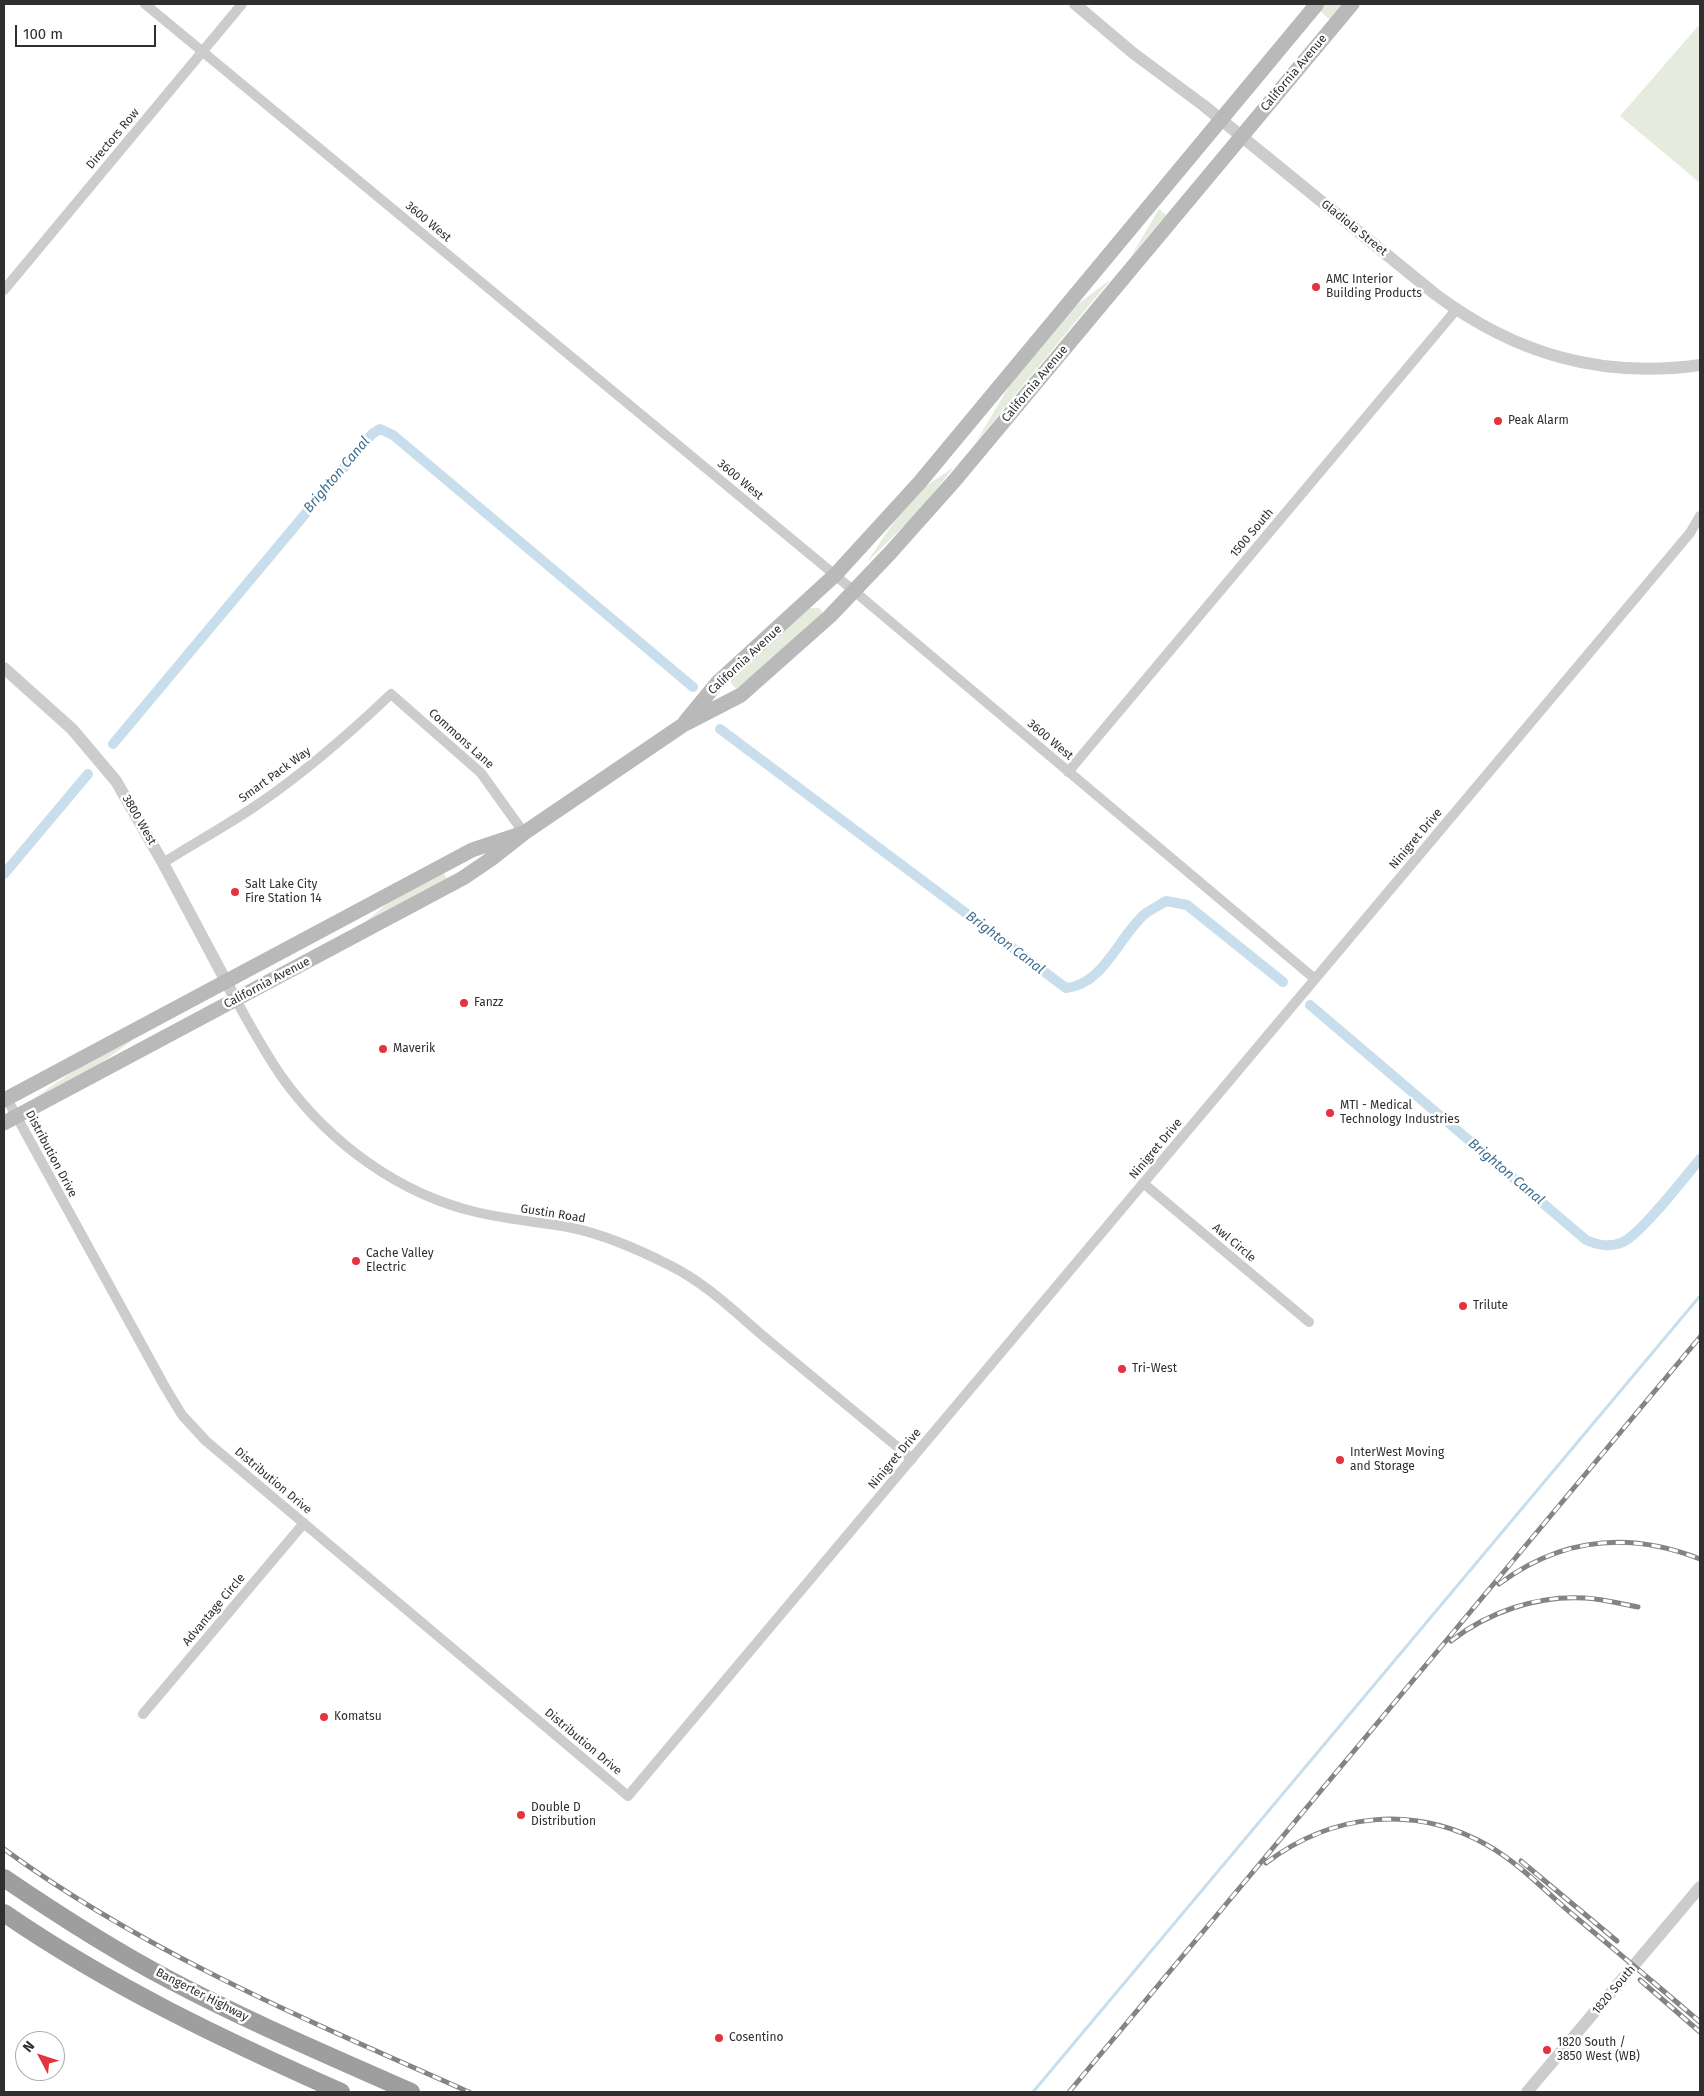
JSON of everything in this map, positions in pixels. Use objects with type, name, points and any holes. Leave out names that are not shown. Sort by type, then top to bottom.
[{"type":"highway","name":"Bangerter Highway","points":[[4,1878],[88,1934],[168,1980],[248,2019],[412,2092]]},
{"type":"highway","points":[[4,1913],[80,1962],[171,2013],[341,2092]]},
{"type":"main road","name":"California Avenue","points":[[683,725],[718,682],[835,575],[875,533],[951,445],[1317,4]]},
{"type":"main road","name":"California Avenue","points":[[10,1119],[455,882],[683,725],[741,695],[785,657],[854,591],[970,462],[1352,4]]},
{"type":"main road","points":[[1106,257],[1127,274]]},
{"type":"main road","points":[[951,445],[970,462]]},
{"type":"main road","name":"California Avenue","points":[[5,1100],[472,850],[500,839],[524,833]]},
{"type":"street","name":"3600 West","points":[[145,4],[835,575],[1315,979]]},
{"type":"street","name":"Directors Row","points":[[4,290],[242,4]]},
{"type":"street","name":"Gladiola Street","points":[[1075,4],[1133,53],[1221,120],[1456,310],[1510,340],[1570,360],[1634,369],[1700,366]]},
{"type":"street","name":"1500 South","points":[[1068,772],[1456,310]]},
{"type":"street","name":"Ninigret Drive","points":[[628,1796],[1685,539],[1700,516]]},
{"type":"street","name":"3800 West","points":[[4,668],[54,711],[90,748],[124,793],[236,1000]]},
{"type":"street","name":"Smart Pack Way","points":[[163,863],[285,785],[332,748],[391,694]]},
{"type":"street","name":"Commons Lane","points":[[391,694],[481,773],[524,833]]},
{"type":"street","name":"Gustin Road","points":[[236,1000],[284,1080],[300,1100],[341,1142],[368,1162],[400,1183],[450,1205],[520,1221],[568,1227],[590,1233],[630,1247],[672,1267],[715,1296],[912,1459]]},
{"type":"street","name":"Distribution Drive","points":[[5,1100],[10,1119],[182,1415],[206,1441],[628,1796]]},
{"type":"street","name":"Awl Circle","points":[[1143,1184],[1309,1322]]},
{"type":"street","name":"Advantage Circle","points":[[143,1714],[304,1523]]},
{"type":"street","name":"1820 South","points":[[1528,2092],[1700,1887]]},
{"type":"green space","points":[[1326,4],[1343,4],[1330,20],[1320,11]]},
{"type":"green space","points":[[1700,24],[1700,183],[1620,116]]},
{"type":"green space","points":[[1159,209],[1166,215],[1131,256]]},
{"type":"green space","points":[[1111,279],[976,442],[1017,373],[1074,307]]},
{"type":"green space","points":[[954,467],[917,513],[867,562],[901,511],[919,491]]},
{"type":"green space","points":[[807,608],[819,608],[823,613],[787,648],[736,689],[729,680]]},
{"type":"green space","points":[[444,873],[447,880],[365,922],[387,904]]},
{"type":"green space","points":[[133,1040],[101,1063],[34,1098],[83,1065]]},
{"type":"waterway","name":"Brighton Canal","points":[[113,744],[372,434],[380,429],[393,435],[693,687]]},
{"type":"waterway","name":"Brighton Canal","points":[[720,729],[1066,988],[1079,985],[1091,978],[1110,958],[1136,922],[1146,913],[1166,901],[1187,905],[1283,982]]},
{"type":"waterway","name":"Brighton Canal","points":[[4,874],[88,774]]},
{"type":"waterway","name":"Brighton Canal","points":[[1310,1005],[1586,1240],[1609,1245],[1618,1244],[1631,1237],[1663,1204],[1700,1159]]},
{"type":"waterway","points":[[1033,2092],[1700,1296]]},
{"type":"railway","points":[[1069,2092],[1700,1337]]},
{"type":"railway","points":[[1499,1584],[1547,1557],[1571,1548],[1596,1544],[1622,1542],[1647,1545],[1674,1550],[1700,1559]]},
{"type":"railway","points":[[1451,1641],[1465,1631],[1497,1614],[1514,1607],[1549,1599],[1605,1600],[1638,1607]]},
{"type":"railway","points":[[1266,1863],[1291,1846],[1318,1833],[1374,1820],[1402,1819],[1431,1823],[1459,1832],[1499,1852],[1521,1869],[1700,2022]]},
{"type":"railway","points":[[4,1849],[114,1921],[171,1953],[349,2039],[469,2092]]},
{"type":"railway","points":[[1521,1861],[1617,1941]]},
{"type":"railway","points":[[1640,1980],[1700,2032]]},
{"type":"place","name":"AMC Interior Building Products","points":[[1316,287]]},
{"type":"place","name":"Peak Alarm","points":[[1498,421]]},
{"type":"place","name":"Salt Lake City Fire Station 14","points":[[235,892]]},
{"type":"place","name":"Fanzz","points":[[464,1003]]},
{"type":"place","name":"Maverik","points":[[383,1049]]},
{"type":"place","name":"MTI - Medical Technology Industries","points":[[1330,1113]]},
{"type":"place","name":"Cache Valley Electric","points":[[356,1261]]},
{"type":"place","name":"Trilute","points":[[1463,1306]]},
{"type":"place","name":"Tri-West","points":[[1122,1369]]},
{"type":"place","name":"InterWest Moving and Storage","points":[[1340,1460]]},
{"type":"place","name":"Komatsu","points":[[324,1717]]},
{"type":"place","name":"Double D Distribution","points":[[521,1815]]},
{"type":"place","name":"Cosentino","points":[[719,2038]]},
{"type":"place","name":"1820 South / 3850 West (WB)","points":[[1547,2050]]}]
